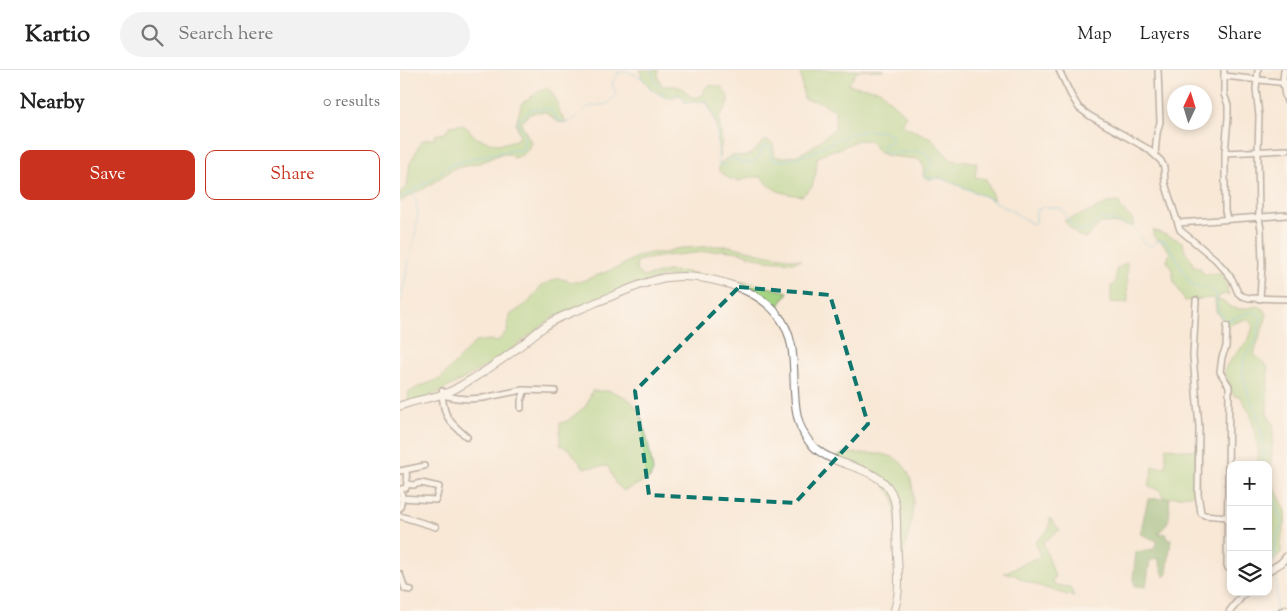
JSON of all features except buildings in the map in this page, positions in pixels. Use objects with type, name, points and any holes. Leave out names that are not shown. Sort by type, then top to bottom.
[{"type":"highway","points":[[400,406],[454,390],[493,365],[550,323],[648,282],[674,277],[699,278],[727,284],[757,296],[768,303],[777,313],[789,333],[794,364],[795,401],[798,419],[808,440],[826,456],[867,471],[880,479],[889,488],[894,499],[896,508],[898,593],[894,611]]},
{"type":"main road","points":[[1273,569],[1287,556]]},
{"type":"main road","points":[[1230,611],[1242,596]]},
{"type":"street","points":[[1059,70],[1079,108],[1130,138],[1154,154],[1163,163],[1165,183],[1180,230],[1215,259],[1232,278],[1238,293],[1245,298],[1287,299]]},
{"type":"street","points":[[1154,154],[1160,122],[1158,70]]},
{"type":"street","points":[[1258,70],[1256,89],[1259,116],[1259,218],[1262,265],[1260,299]]},
{"type":"street","points":[[1284,70],[1284,96],[1287,102]]},
{"type":"street","points":[[1227,219],[1225,153],[1228,105],[1224,94],[1224,73],[1285,83]]},
{"type":"street","points":[[1225,153],[1287,150]]},
{"type":"street","points":[[1178,224],[1287,215]]},
{"type":"street","points":[[1196,300],[1192,356],[1199,427],[1198,494],[1201,513],[1204,515],[1227,517],[1227,566]]},
{"type":"street","points":[[1227,326],[1226,346],[1220,372],[1229,386],[1227,506]]},
{"type":"street","points":[[521,408],[521,401],[525,390]]},
{"type":"street","points":[[467,437],[447,417],[442,405],[442,393],[468,399],[483,398],[512,391],[555,391]]},
{"type":"street","points":[[407,484],[403,471],[424,466]]},
{"type":"street","points":[[401,498],[436,500],[439,487],[421,483],[407,484]]},
{"type":"street","points":[[400,508],[401,489],[406,488],[407,484]]},
{"type":"street","points":[[400,516],[436,527]]},
{"type":"street","points":[[400,574],[405,589],[411,590]]},
{"type":"street","points":[[1281,611],[1287,609]]},
{"type":"highlighted area","points":[[739,287],[830,295],[868,424],[795,503],[649,495],[635,391]]},
{"type":"green space","points":[[640,70],[658,70],[658,77],[662,86],[679,87],[694,97],[703,95],[705,88],[710,85],[722,87],[728,97],[728,103],[719,119],[722,140],[719,158],[715,122],[706,101],[685,103],[683,97],[679,95],[671,98],[665,97],[652,90],[642,78]]},
{"type":"green space","points":[[800,70],[858,70],[848,85],[880,90],[906,115],[901,125],[931,138],[951,160],[977,163],[975,177],[986,179],[994,200],[941,178],[929,179],[923,176],[924,167],[919,159],[888,156],[880,153],[870,141],[858,140],[817,158],[812,187],[802,196],[779,191],[770,186],[761,177],[749,177],[739,181],[730,179],[719,171],[719,165],[733,155],[749,155],[766,140],[773,144],[775,156],[784,157],[800,154],[815,145],[835,128],[835,110],[820,102],[804,99]]},
{"type":"green space","points":[[544,88],[550,90],[556,99],[560,113],[567,123],[558,122],[545,112],[536,112],[528,115],[521,123],[531,142],[527,151],[523,154],[514,158],[509,154],[500,154],[482,162],[453,169],[424,189],[400,202],[400,192],[407,187],[410,163],[421,142],[427,139],[434,139],[435,135],[445,133],[450,126],[459,125],[466,127],[477,138],[497,144],[515,140],[520,137],[516,123],[522,103]]},
{"type":"green space","points":[[1119,202],[1121,208],[1133,220],[1133,227],[1122,224],[1101,223],[1086,238],[1078,236],[1064,221],[1107,203]]},
{"type":"green space","points":[[1153,230],[1183,243],[1193,265],[1200,268],[1203,273],[1221,274],[1225,280],[1229,296],[1224,294],[1217,300],[1224,302],[1232,308],[1242,309],[1258,306],[1264,309],[1267,315],[1254,354],[1268,367],[1267,413],[1274,427],[1271,461],[1258,461],[1259,453],[1251,415],[1240,396],[1234,396],[1224,370],[1249,339],[1253,327],[1250,320],[1242,320],[1227,326],[1216,311],[1215,300],[1212,298],[1185,301],[1174,282],[1172,270],[1167,261],[1170,252],[1161,241],[1153,236]]},
{"type":"green space","points":[[730,246],[801,260],[793,262],[764,260],[739,252],[723,250],[637,261],[636,270],[643,277],[667,271],[688,272],[788,292],[776,310],[760,296],[710,278],[664,276],[554,317],[498,359],[425,399],[409,402],[408,393],[420,386],[440,379],[475,342],[490,340],[497,342],[507,331],[510,315],[528,303],[542,285],[559,278],[579,282],[619,267],[638,256],[651,253],[666,253],[674,249]]},
{"type":"green space","points":[[1127,262],[1128,303],[1111,302],[1111,286],[1116,281],[1116,269]]},
{"type":"green space","points":[[592,391],[610,391],[621,395],[631,401],[638,410],[642,420],[653,471],[650,478],[624,491],[615,483],[608,466],[584,468],[569,449],[560,445],[560,423],[567,421],[586,406]]},
{"type":"green space","points":[[1166,447],[1181,450],[1198,450],[1198,494],[1163,498],[1160,490],[1149,487],[1153,466],[1166,467]]},
{"type":"green space","points":[[844,453],[890,456],[902,464],[910,477],[913,492],[913,508],[898,572],[894,499],[880,479],[832,460]]},
{"type":"green space","points":[[1272,481],[1285,509],[1285,524],[1281,553],[1272,561],[1272,515]]},
{"type":"green space","points":[[1169,498],[1170,513],[1168,521],[1158,533],[1167,534],[1167,539],[1171,539],[1167,574],[1164,577],[1158,558],[1150,561],[1146,587],[1135,586],[1133,578],[1136,552],[1154,549],[1157,541],[1140,534],[1148,499]]},
{"type":"green space","points":[[1050,518],[1060,530],[1043,542],[1055,576],[1052,582],[1054,585],[1070,587],[1074,597],[1004,573],[1040,556],[1035,542],[1049,529]]},
{"type":"waterway","points":[[651,70],[655,82],[665,97],[671,98],[679,95],[683,97],[685,103],[705,101],[710,109],[715,125],[718,139],[719,165],[725,165],[730,159],[736,159],[742,163],[753,161],[758,158],[762,148],[768,145],[771,150],[772,160],[784,161],[800,157],[850,134],[869,130],[883,132],[892,136],[892,141],[883,145],[883,152],[921,151],[930,157],[931,165],[923,176],[942,179],[979,194],[1011,210],[1032,224],[1036,222],[1036,211],[1043,207],[1061,208],[1069,222],[1078,231],[1091,228],[1101,218],[1133,227],[1144,243],[1151,246],[1156,241],[1165,241],[1191,285],[1209,288],[1216,293],[1218,310],[1225,321],[1255,311],[1261,317],[1256,341],[1244,356],[1243,376],[1256,412],[1263,440],[1264,461]]},
{"type":"waterway","points":[[400,198],[429,181],[450,165],[507,151],[523,150],[525,136],[517,122],[531,109],[550,109],[558,120],[567,123],[576,118],[587,107],[607,104],[616,96],[612,84],[618,73],[627,71],[642,78],[652,90],[664,97]]},
{"type":"waterway","points":[[400,303],[418,213],[416,200],[411,193]]},
{"type":"waterway","points":[[1272,495],[1282,523],[1274,547],[1275,563]]},
{"type":"waterway","points":[[1275,569],[1277,589],[1276,611]]}]
